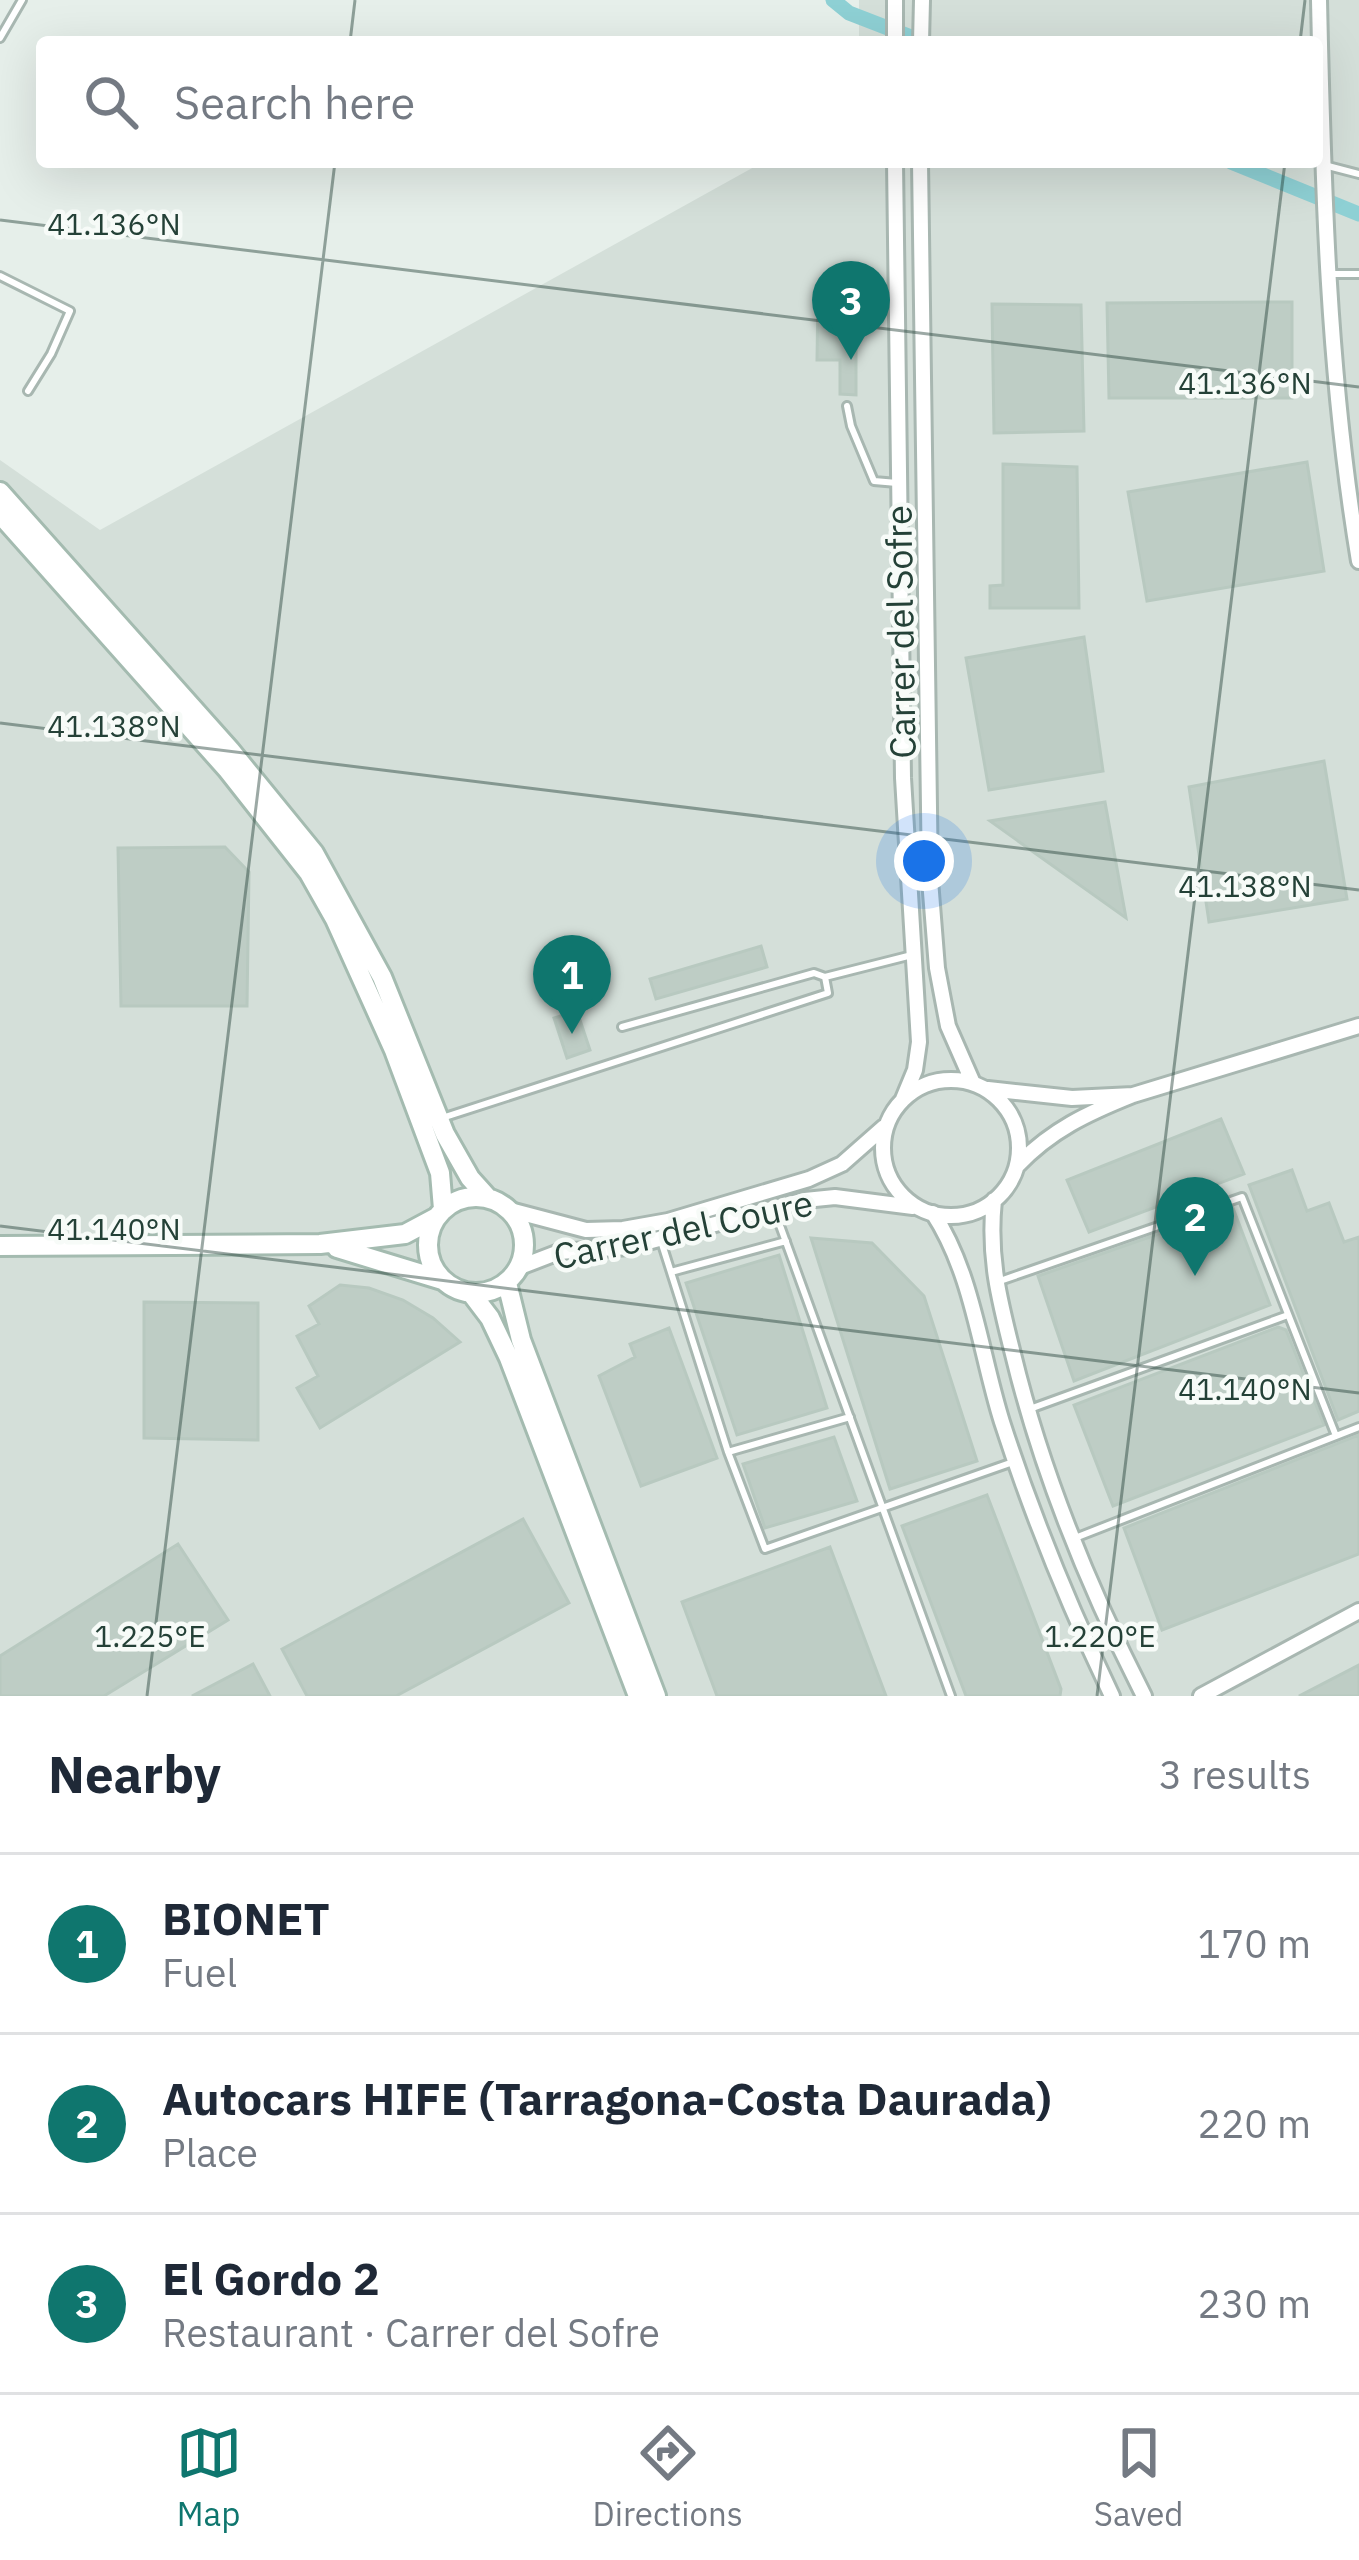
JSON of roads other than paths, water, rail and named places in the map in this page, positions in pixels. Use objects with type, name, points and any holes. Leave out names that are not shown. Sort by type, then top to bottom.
[{"type":"main road","points":[[0,492],[217,734],[314,853],[382,976],[439,1119],[470,1178],[488,1198],[510,1210],[522,1229],[525,1244],[513,1275],[521,1340],[656,1696]]},
{"type":"main road","points":[[0,514],[227,769],[309,873],[353,956],[440,1173],[439,1214],[428,1249],[442,1280]]},
{"type":"main road","points":[[0,1246],[320,1244],[405,1234],[462,1198],[488,1198]]},
{"type":"main road","points":[[320,1244],[442,1280],[471,1293],[490,1318],[638,1696]]},
{"type":"main road","points":[[471,1293],[493,1291],[513,1275]]},
{"type":"street","points":[[921,36],[922,0]]},
{"type":"street","points":[[1318,0],[1319,36]]},
{"type":"street","name":"Carrer del Sofre","points":[[895,168],[903,778],[919,1042],[915,1070],[902,1099]]},
{"type":"street","name":"Carrer del Sofre","points":[[920,168],[930,880],[937,968],[948,1026],[977,1085]]},
{"type":"street","points":[[1322,169],[1336,407],[1359,561]]},
{"type":"street","points":[[925,1210],[968,1214],[994,1200],[1040,1142],[1075,1118],[1133,1095],[1359,1027]]},
{"type":"street","points":[[1112,1696],[1016,1460],[955,1247],[925,1210],[904,1197],[889,1176],[883,1148],[887,1123],[902,1099],[937,1081],[1072,1098],[1133,1095]]},
{"type":"street","points":[[977,1085],[1001,1101],[1015,1123],[1017,1166]]},
{"type":"street","name":"Carrer del Coure","points":[[510,1210],[586,1231],[668,1221],[808,1179],[842,1164],[887,1123]]},
{"type":"street","name":"Carrer del Coure","points":[[513,1275],[559,1252],[629,1247],[774,1208],[835,1197],[925,1210]]},
{"type":"street","points":[[994,1200],[990,1243],[996,1283],[1027,1410],[1097,1605],[1144,1696]]},
{"type":"street","points":[[1201,1696],[1359,1611]]},
{"type":"lane","points":[[0,38],[4,20],[22,0]]},
{"type":"lane","points":[[1322,169],[1359,174]]},
{"type":"lane","points":[[1326,274],[1359,274]]},
{"type":"lane","points":[[0,276],[70,311],[28,391]]},
{"type":"lane","points":[[847,406],[874,481],[897,483]]},
{"type":"lane","points":[[622,1027],[814,973],[825,977],[912,955]]},
{"type":"lane","points":[[439,1119],[828,993],[825,977]]},
{"type":"lane","points":[[996,1283],[1242,1197],[1336,1436]]},
{"type":"lane","points":[[774,1208],[951,1696]]},
{"type":"lane","points":[[660,1239],[728,1452],[765,1549],[1016,1460]]},
{"type":"lane","points":[[670,1271],[786,1241]]},
{"type":"lane","points":[[1027,1410],[1288,1316]]},
{"type":"lane","points":[[728,1452],[850,1418]]},
{"type":"lane","points":[[1072,1539],[1359,1427]]},
{"type":"waterway","points":[[833,0],[849,13],[908,36]]},
{"type":"waterway","points":[[1246,168],[1359,214]]},
{"type":"place","name":"El Gordo 2","points":[[851,360]]},
{"type":"place","name":"BIONET","points":[[572,1034]]},
{"type":"place","name":"Autocars HIFE (Tarragona-Costa Daurada)","points":[[1195,1276]]}]
